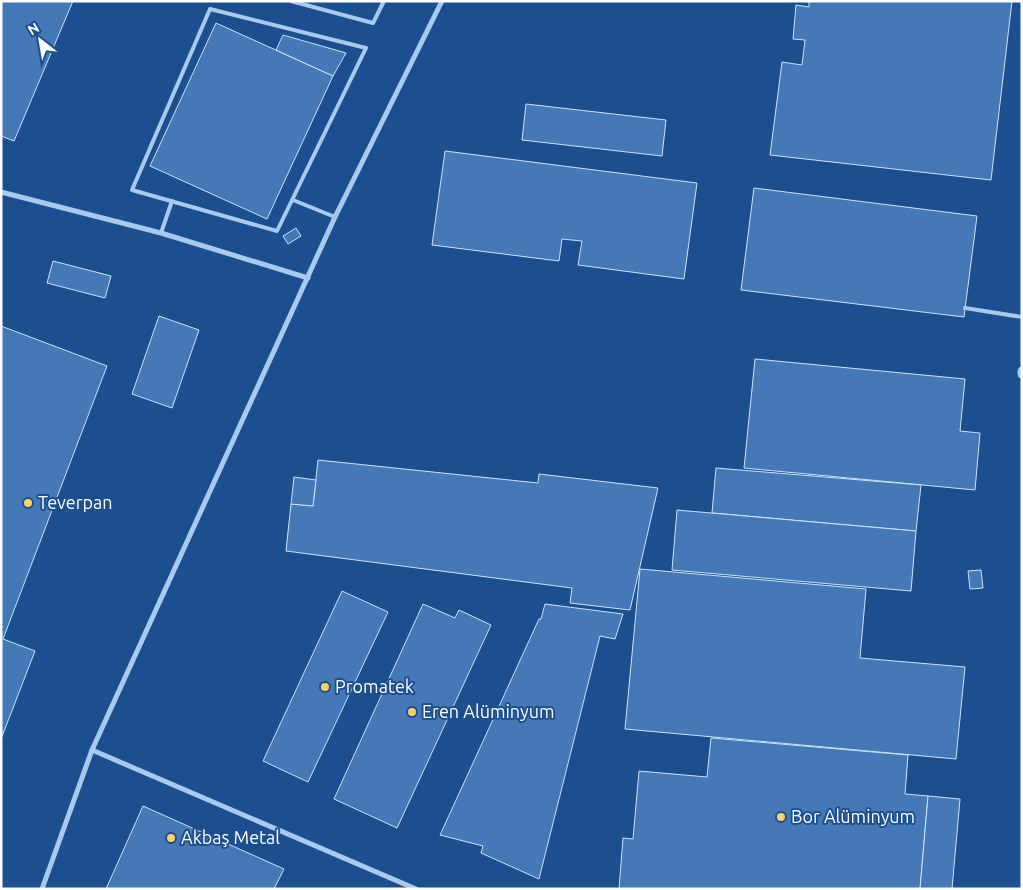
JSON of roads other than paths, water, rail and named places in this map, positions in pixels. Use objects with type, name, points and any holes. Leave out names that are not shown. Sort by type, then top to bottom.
[{"type":"street","points":[[42,889],[92,750],[335,217],[442,1]]},
{"type":"street","points":[[1,192],[160,233],[308,278]]},
{"type":"street","points":[[92,750],[416,889]]},
{"type":"lane","points":[[291,1],[373,23],[384,1]]},
{"type":"lane","points":[[210,9],[366,48],[277,231],[172,201],[132,190],[210,9]]},
{"type":"lane","points":[[293,200],[335,217]]},
{"type":"lane","points":[[160,233],[172,201]]},
{"type":"lane","points":[[965,308],[1022,317]]},
{"type":"place","name":"Teverpan","points":[[28,503]]},
{"type":"place","name":"Promatek","points":[[325,687]]},
{"type":"place","name":"Eren Alüminyum","points":[[412,712]]},
{"type":"place","name":"Bor Alüminyum","points":[[781,817]]},
{"type":"place","name":"Akbaş Metal","points":[[171,838]]}]
